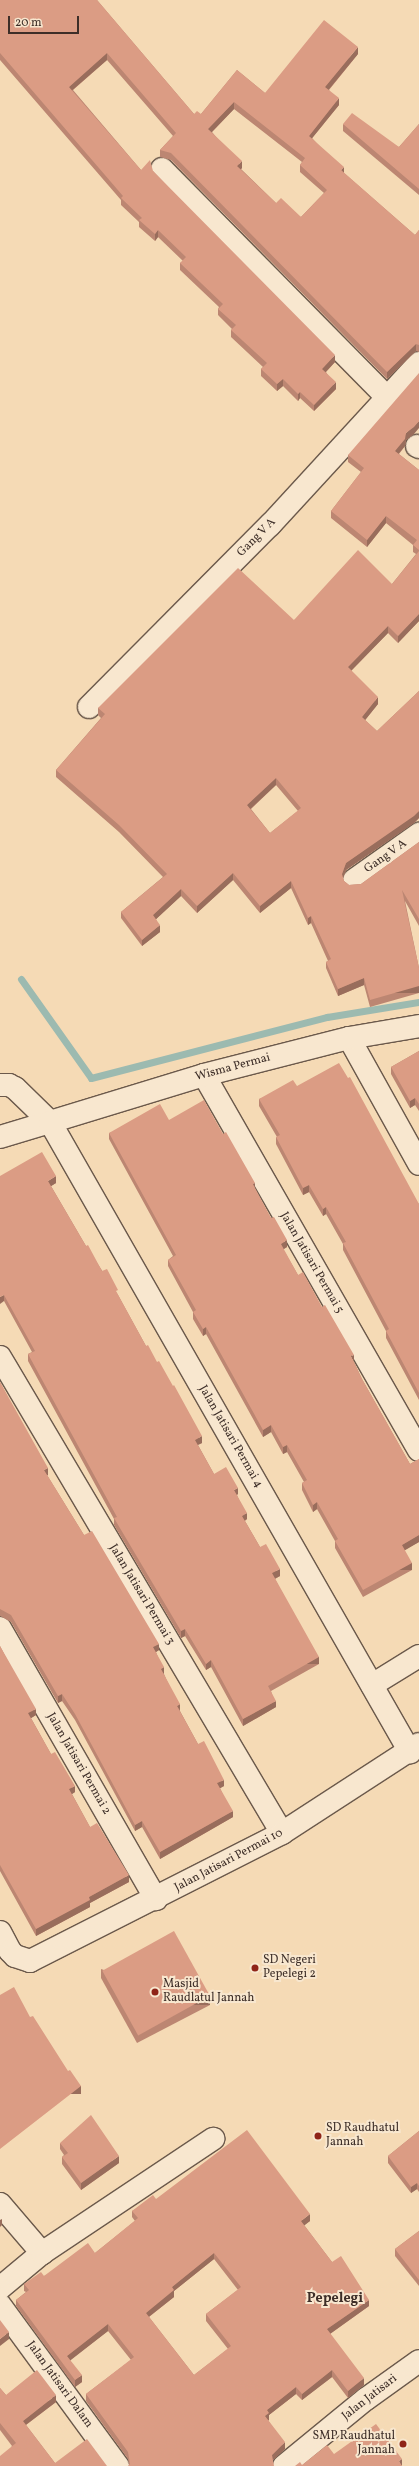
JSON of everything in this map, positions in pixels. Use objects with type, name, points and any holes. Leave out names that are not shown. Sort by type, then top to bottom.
[{"type":"street","points":[[162,169],[387,397]]},
{"type":"street","name":"Gang V A","points":[[89,707],[270,525],[419,363]]},
{"type":"street","name":"Gang V A","points":[[354,880],[419,834]]},
{"type":"street","name":"Wisma Permai","points":[[0,1137],[204,1075],[349,1038],[419,1026]]},
{"type":"street","points":[[349,1038],[419,1164]]},
{"type":"street","name":"Jalan Jatisari Permai 5","points":[[204,1075],[419,1450]]},
{"type":"street","points":[[0,1085],[9,1085],[15,1088],[50,1122]]},
{"type":"street","name":"Jalan Jatisari Permai 4","points":[[50,1122],[372,1685],[414,1748]]},
{"type":"street","name":"Jalan Jatisari Permai 3","points":[[0,1357],[282,1833]]},
{"type":"street","name":"Jalan Jatisari Permai 2","points":[[0,1628],[156,1899]]},
{"type":"street","points":[[372,1685],[419,1656]]},
{"type":"street","name":"Jalan Jatisari Permai 10","points":[[0,1932],[10,1951],[15,1956],[30,1961],[156,1899],[282,1833],[414,1748]]},
{"type":"street","points":[[0,2288],[42,2253],[213,2139]]},
{"type":"street","points":[[0,2204],[42,2253]]},
{"type":"street","name":"Jalan Jatisari Dalam","points":[[0,2305],[118,2466]]},
{"type":"street","name":"Jalan Jatisari","points":[[284,2466],[366,2399],[419,2361]]},
{"type":"building","points":[[0,0],[97,0],[194,114],[197,111],[201,114],[237,70],[265,93],[324,20],[358,47],[325,87],[339,98],[309,136],[344,167],[341,170],[415,235],[419,230],[419,345],[416,344],[387,372],[171,153],[160,150],[176,133],[107,53],[69,87],[141,170],[150,160],[153,171],[335,355],[322,369],[336,382],[314,405],[300,392],[298,394],[283,379],[277,384],[261,369],[267,363],[231,330],[236,325],[218,309],[223,304],[180,263],[186,257],[158,230],[155,234],[139,220],[142,218],[121,198],[123,196],[0,53]],"holes":[[[234,102],[305,158],[300,165],[327,190],[301,217],[281,198],[276,203],[237,166],[242,161],[208,129]]]},
{"type":"building","points":[[352,113],[399,147],[419,124],[419,189],[343,124]]},
{"type":"building","points":[[419,373],[419,421],[406,433],[405,439],[395,451],[419,470],[419,550],[413,545],[417,540],[386,516],[367,540],[331,511],[364,468],[348,455]]},
{"type":"building","points":[[358,550],[392,584],[419,551],[419,614],[398,636],[388,626],[348,667],[378,697],[362,717],[377,731],[419,691],[419,811],[346,863],[342,874],[344,881],[349,885],[361,884],[419,842],[419,919],[402,890],[419,968],[419,986],[370,1000],[364,978],[338,989],[326,962],[331,959],[311,916],[308,918],[291,881],[260,906],[233,873],[197,906],[181,889],[153,915],[160,925],[142,940],[121,912],[167,874],[119,825],[56,770],[105,714],[98,708],[238,568],[294,620]],"holes":[[[276,778],[301,808],[270,833],[247,805]]]},
{"type":"building","points":[[419,1051],[419,1104],[415,1098],[410,1101],[391,1067]]},
{"type":"building","points":[[339,1063],[348,1078],[350,1077],[419,1204],[419,1393],[386,1331],[389,1329],[343,1243],[346,1242],[326,1207],[323,1209],[309,1185],[303,1188],[276,1137],[280,1135],[259,1099],[293,1080],[297,1086]]},
{"type":"building","points":[[204,1100],[223,1134],[226,1132],[255,1183],[253,1184],[271,1218],[274,1217],[287,1240],[281,1244],[298,1275],[303,1272],[322,1307],[325,1305],[354,1355],[351,1356],[362,1379],[410,1464],[419,1459],[419,1535],[402,1545],[412,1563],[363,1590],[335,1541],[338,1539],[317,1502],[313,1505],[302,1483],[307,1480],[287,1445],[283,1447],[271,1425],[263,1430],[206,1327],[203,1329],[193,1312],[196,1310],[168,1260],[176,1255],[109,1133],[160,1104],[169,1120]]},
{"type":"building","points":[[42,1152],[56,1176],[48,1181],[86,1246],[88,1245],[102,1271],[107,1269],[118,1290],[116,1291],[146,1346],[148,1345],[157,1362],[159,1361],[173,1386],[174,1385],[202,1436],[195,1440],[214,1474],[226,1467],[238,1488],[234,1490],[247,1513],[242,1516],[260,1547],[266,1544],[280,1569],[272,1573],[319,1657],[268,1686],[276,1701],[243,1719],[211,1660],[206,1664],[185,1629],[181,1631],[114,1518],[117,1517],[28,1354],[35,1351],[4,1295],[0,1297],[0,1176]]},
{"type":"building","points":[[0,1382],[48,1468],[44,1470],[84,1535],[92,1531],[159,1644],[153,1647],[164,1667],[161,1669],[180,1704],[177,1706],[198,1744],[204,1741],[224,1780],[217,1783],[233,1811],[160,1852],[142,1821],[135,1825],[75,1714],[62,1694],[58,1696],[11,1615],[0,1609]]},
{"type":"building","points":[[0,1646],[36,1709],[28,1713],[51,1754],[55,1752],[75,1786],[69,1789],[90,1827],[97,1823],[129,1875],[89,1897],[90,1900],[36,1929],[0,1865]]},
{"type":"building","name":"Masjid Raudlatul Jannah","points":[[174,1931],[210,1996],[138,2035],[102,1971]]},
{"type":"building","points":[[14,1987],[30,2017],[33,2016],[68,2071],[70,2070],[81,2086],[0,2149],[0,1995]]},
{"type":"building","points":[[91,2115],[119,2156],[81,2183],[62,2157],[68,2153],[60,2143]]},
{"type":"building","points":[[247,2130],[310,2214],[301,2221],[332,2262],[341,2256],[369,2300],[327,2329],[364,2378],[348,2391],[332,2370],[302,2394],[296,2387],[267,2410],[269,2413],[265,2416],[285,2442],[272,2455],[274,2466],[128,2466],[130,2464],[128,2452],[86,2394],[134,2357],[108,2324],[67,2356],[82,2375],[75,2380],[16,2300],[29,2290],[24,2284],[41,2272],[44,2276],[88,2243],[95,2253],[138,2218],[132,2211],[153,2195],[156,2199]],"holes":[[[214,2253],[241,2287],[206,2314],[231,2346],[194,2375],[146,2313],[174,2290],[172,2287]]]},
{"type":"building","points":[[419,2131],[419,2186],[417,2183],[411,2187],[388,2156]]},
{"type":"building","points":[[419,2231],[419,2280],[395,2249]]},
{"type":"building","points":[[0,2320],[9,2332],[0,2339]]},
{"type":"building","points":[[37,2370],[56,2395],[23,2421],[55,2463],[87,2439],[107,2466],[0,2466],[0,2456],[16,2443],[0,2423],[0,2388],[6,2395]]},
{"type":"building","points":[[376,2424],[402,2459],[399,2461],[402,2466],[295,2466],[300,2462],[302,2465],[327,2445],[334,2454]]},
{"type":"waterway","points":[[21,979],[91,1078],[327,1017],[419,1002]]},
{"type":"place","name":"SD Negeri Pepelegi 2","points":[[255,1968]]},
{"type":"place","name":"Masjid Raudlatul Jannah","points":[[155,1992]]},
{"type":"place","name":"SD Raudhatul Jannah","points":[[318,2136]]},
{"type":"place","name":"SMP Raudhatul Jannah","points":[[403,2444]]},
{"type":"district","name":"Pepelegi","points":[[335,2299]]}]
